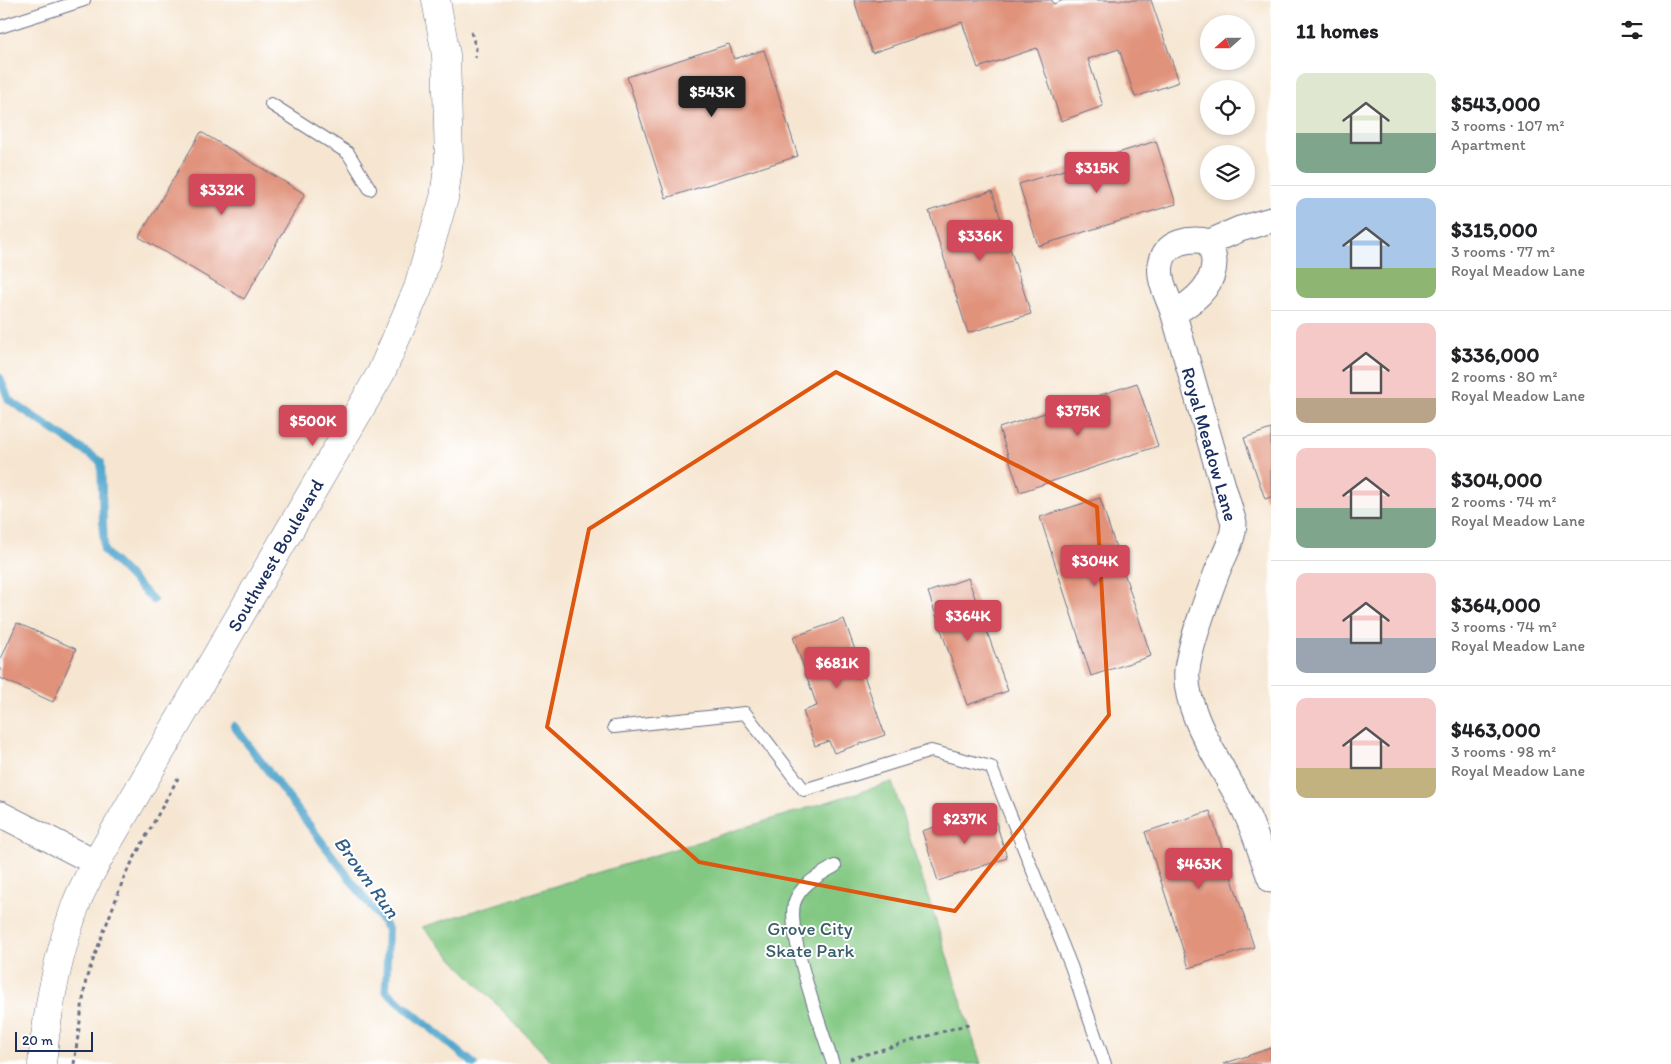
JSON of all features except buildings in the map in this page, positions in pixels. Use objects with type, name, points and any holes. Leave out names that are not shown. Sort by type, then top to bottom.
[{"type":"street","name":"Southwest Boulevard","points":[[42,1064],[51,995],[75,906],[96,863],[381,373],[418,288],[444,198],[449,160],[446,55],[436,0]]},
{"type":"street","points":[[1174,313],[1191,303],[1206,285],[1214,263],[1210,242],[1240,229],[1271,220]]},
{"type":"street","name":"Royal Meadow Lane","points":[[1210,242],[1192,239],[1175,244],[1166,252],[1161,263],[1160,278],[1174,313],[1234,523],[1231,544],[1213,584],[1189,658],[1186,674],[1203,733],[1246,812],[1271,880]]},
{"type":"street","points":[[0,814],[96,863]]},
{"type":"lane","points":[[0,27],[84,0]]},
{"type":"lane","points":[[271,104],[348,153],[370,189]]},
{"type":"lane","points":[[614,727],[745,713],[804,790],[931,751],[990,767],[1071,966],[1105,1064]]},
{"type":"lane","points":[[835,866],[809,881],[794,903],[794,932],[838,1063]]},
{"type":"path","points":[[838,1063],[972,1024]]},
{"type":"highlighted area","points":[[836,372],[1097,507],[1109,715],[955,911],[699,862],[547,727],[589,529]]},
{"type":"green space","name":"Grove City Skate Park","points":[[892,782],[981,1064],[554,1064],[422,927]]},
{"type":"waterway","name":"Brown Run","points":[[0,378],[9,400],[101,462],[104,551],[153,600]]},
{"type":"waterway","name":"Brown Run","points":[[234,726],[388,929],[386,991],[474,1064]]}]
